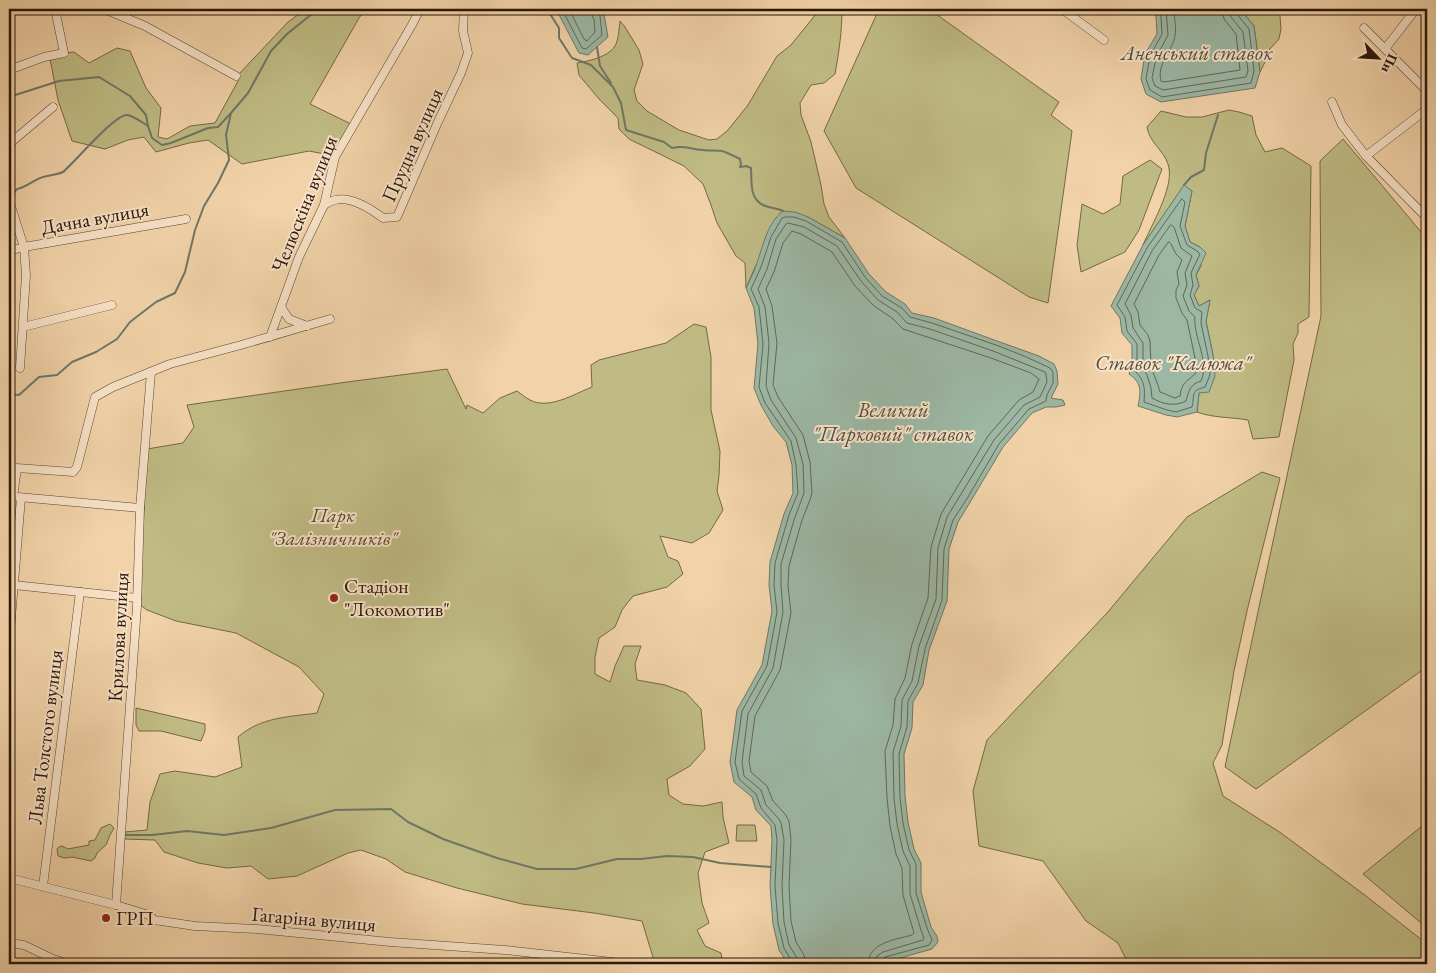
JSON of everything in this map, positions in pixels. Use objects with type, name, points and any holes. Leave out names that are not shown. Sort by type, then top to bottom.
[{"type":"street","points":[[9,70],[64,53],[55,9]]},
{"type":"street","points":[[104,9],[145,26],[236,76]]},
{"type":"street","name":"Челюскіна вулиця","points":[[270,337],[299,258],[324,205],[335,157],[420,9]]},
{"type":"street","name":"Прудна вулиця","points":[[324,205],[336,200],[349,200],[372,210],[383,218],[398,217],[468,53],[463,31],[464,9]]},
{"type":"street","points":[[1062,9],[1104,40]]},
{"type":"street","points":[[1385,49],[1416,9]]},
{"type":"street","points":[[1364,28],[1427,91]]},
{"type":"street","points":[[1332,102],[1342,125],[1366,156],[1427,218]]},
{"type":"street","points":[[9,144],[53,107]]},
{"type":"street","points":[[1366,156],[1427,109]]},
{"type":"street","points":[[9,200],[24,247],[26,275],[20,368]]},
{"type":"street","name":"Дачна вулиця","points":[[9,251],[186,219]]},
{"type":"street","points":[[23,328],[112,305]]},
{"type":"street","points":[[281,307],[289,319],[308,326]]},
{"type":"street","points":[[9,643],[14,585],[14,497],[17,468],[73,472],[77,467],[95,397],[113,387],[170,364],[330,319]]},
{"type":"street","name":"Крилова вулиця","points":[[116,905],[137,598],[140,508],[151,372]]},
{"type":"street","points":[[14,497],[140,508]]},
{"type":"street","points":[[14,585],[137,598]]},
{"type":"street","name":"Льва Толстого вулиця","points":[[43,886],[80,592]]},
{"type":"street","name":"Гагаріна вулиця","points":[[9,878],[116,905],[148,915],[154,920],[194,926],[257,929],[390,942],[505,950],[622,964]]},
{"type":"street","points":[[9,943],[24,945],[53,959],[70,964]]},
{"type":"green space","points":[[306,9],[366,9],[310,104],[351,124],[330,155],[309,151],[242,164],[208,140],[156,152],[144,137],[128,140],[105,149],[72,141],[58,100],[50,59],[64,53],[74,52],[89,63],[117,48],[130,51],[146,88],[161,108],[158,137],[167,139],[190,126],[215,123],[238,81],[239,74],[288,22]]},
{"type":"green space","points":[[820,9],[842,9],[840,42],[835,74],[824,83],[811,85],[800,103],[801,115],[811,142],[824,204],[829,217],[845,238],[808,217],[756,265],[746,288],[745,263],[736,256],[717,223],[703,184],[684,166],[629,139],[619,129],[618,118],[579,75],[577,63],[600,57],[611,50],[617,41],[620,21],[639,50],[643,64],[634,90],[637,101],[647,111],[679,130],[709,140],[717,139],[728,130],[748,105],[777,56],[791,45]]},
{"type":"green space","points":[[879,9],[929,9],[1059,102],[1051,115],[1072,131],[1048,303],[1029,297],[856,188],[824,131]]},
{"type":"green space","points":[[1240,9],[1276,9],[1280,16],[1281,29],[1279,39],[1269,50],[1260,72],[1254,26]]},
{"type":"green space","points":[[1229,110],[1252,116],[1256,135],[1265,152],[1282,148],[1311,166],[1309,317],[1298,324],[1298,333],[1293,344],[1294,360],[1279,437],[1253,439],[1248,420],[1197,412],[1199,393],[1213,355],[1206,321],[1210,300],[1199,306],[1194,295],[1199,286],[1196,275],[1201,266],[1200,247],[1190,242],[1185,226],[1192,191],[1184,186],[1143,245],[1165,197],[1169,177],[1169,168],[1166,160],[1150,137],[1147,127],[1161,111],[1186,117],[1202,117]]},
{"type":"green space","points":[[1343,139],[1427,239],[1427,452],[1425,456],[1427,459],[1427,665],[1256,789],[1225,767],[1321,316],[1320,161]]},
{"type":"green space","points":[[1150,160],[1162,169],[1139,230],[1125,252],[1081,272],[1077,245],[1082,204],[1103,214],[1120,204],[1123,176]]},
{"type":"green space","name":"Парк \"Залізничників\"","points":[[694,324],[706,327],[711,357],[711,410],[720,451],[717,491],[723,510],[709,533],[692,543],[660,536],[668,557],[678,561],[683,574],[667,587],[633,596],[622,610],[615,627],[599,638],[595,657],[595,674],[610,682],[624,646],[641,646],[635,664],[637,680],[665,685],[686,693],[701,709],[705,749],[690,766],[667,779],[669,795],[683,804],[703,806],[722,802],[723,817],[729,843],[705,852],[698,873],[702,903],[709,923],[697,930],[705,946],[721,953],[723,964],[655,964],[642,921],[522,904],[457,888],[405,872],[386,859],[361,850],[348,853],[297,876],[268,879],[251,866],[227,868],[198,863],[164,852],[155,840],[124,839],[125,832],[147,830],[150,802],[160,774],[175,771],[215,777],[242,767],[238,737],[256,725],[265,722],[285,717],[317,713],[324,694],[299,667],[236,633],[176,621],[147,610],[139,604],[147,449],[183,443],[194,427],[187,405],[447,369],[466,409],[467,405],[483,413],[500,398],[517,391],[537,403],[553,402],[592,387],[591,365],[599,360],[666,343]]},
{"type":"green space","points":[[1262,472],[1280,478],[1247,611],[1234,671],[1222,745],[1213,763],[1223,796],[1281,833],[1427,944],[1427,964],[1125,964],[1127,961],[1118,943],[1086,921],[1043,861],[979,846],[973,791],[987,740],[1107,613],[1187,517]]},
{"type":"green space","points":[[136,708],[205,724],[205,731],[201,741],[161,731],[139,731],[136,725]]},
{"type":"green space","points":[[1427,822],[1427,928],[1363,874]]},
{"type":"green space","points":[[110,824],[114,828],[106,845],[91,861],[58,856],[57,849],[59,847],[62,846],[68,849],[89,845],[89,841],[95,840],[101,828]]},
{"type":"green space","points":[[737,825],[755,825],[757,841],[736,841]]},
{"type":"water","points":[[556,9],[600,9],[604,14],[608,37],[588,55],[579,53]]},
{"type":"water","name":"Аненський ставок","points":[[1154,9],[1240,9],[1254,26],[1260,72],[1255,88],[1161,102],[1146,94],[1141,79],[1145,54],[1157,34]]},
{"type":"water","name":"Ставок \"Калюжа\"","points":[[1184,185],[1192,191],[1185,226],[1190,242],[1200,247],[1206,253],[1196,275],[1199,286],[1194,295],[1199,306],[1210,300],[1206,322],[1215,376],[1209,392],[1199,393],[1197,412],[1177,417],[1138,406],[1140,388],[1129,374],[1132,364],[1132,345],[1122,333],[1120,318],[1111,306],[1143,245]]},
{"type":"water","name":"Великий \"Парковий\" ставок","points":[[783,211],[795,212],[808,217],[845,238],[869,274],[886,292],[905,304],[912,313],[934,318],[1039,356],[1054,364],[1057,371],[1058,384],[1051,398],[1063,400],[1065,405],[1046,407],[1032,413],[1003,447],[958,522],[949,549],[947,601],[929,650],[923,685],[913,702],[912,728],[904,754],[908,822],[914,849],[921,863],[921,892],[931,927],[937,936],[938,942],[932,949],[879,964],[788,964],[779,950],[773,924],[770,886],[771,826],[756,810],[752,797],[734,782],[730,762],[737,710],[762,665],[772,611],[769,585],[770,562],[784,514],[793,493],[792,465],[786,442],[773,426],[754,388],[758,344],[754,308],[746,288],[755,270],[769,228]]},
{"type":"waterway","points":[[9,394],[19,395],[39,377],[57,375],[72,362],[96,352],[117,339],[130,322],[156,302],[175,293],[185,272],[195,230],[204,206],[229,160],[226,135],[231,113],[248,93],[271,51],[287,34],[318,9]]},
{"type":"waterway","points":[[547,9],[559,28],[559,38],[572,58],[591,65],[613,87],[621,103],[626,130],[664,142],[672,148],[684,147],[722,151],[740,159],[740,167],[746,166],[751,168],[752,189],[755,198],[763,205],[783,211]]},
{"type":"waterway","points":[[597,47],[600,66],[611,83]]},
{"type":"waterway","points":[[9,97],[59,81],[99,77],[130,96],[146,115],[152,138],[162,145],[208,128],[218,127],[231,113]]},
{"type":"waterway","points":[[14,193],[17,189],[39,178],[63,172],[105,130],[121,117],[127,115],[148,126]]},
{"type":"waterway","points":[[1184,185],[1191,177],[1204,170],[1206,153],[1218,115]]},
{"type":"waterway","points":[[9,223],[11,216]]},
{"type":"waterway","points":[[125,835],[152,835],[187,831],[224,835],[271,828],[335,810],[391,809],[408,822],[443,839],[497,858],[537,869],[576,869],[617,859],[667,856],[693,857],[720,863],[771,867]]},
{"type":"place","name":"Стадіон \"Локомотив\"","points":[[334,598]]},
{"type":"place","name":"ГРП","points":[[106,918]]}]
